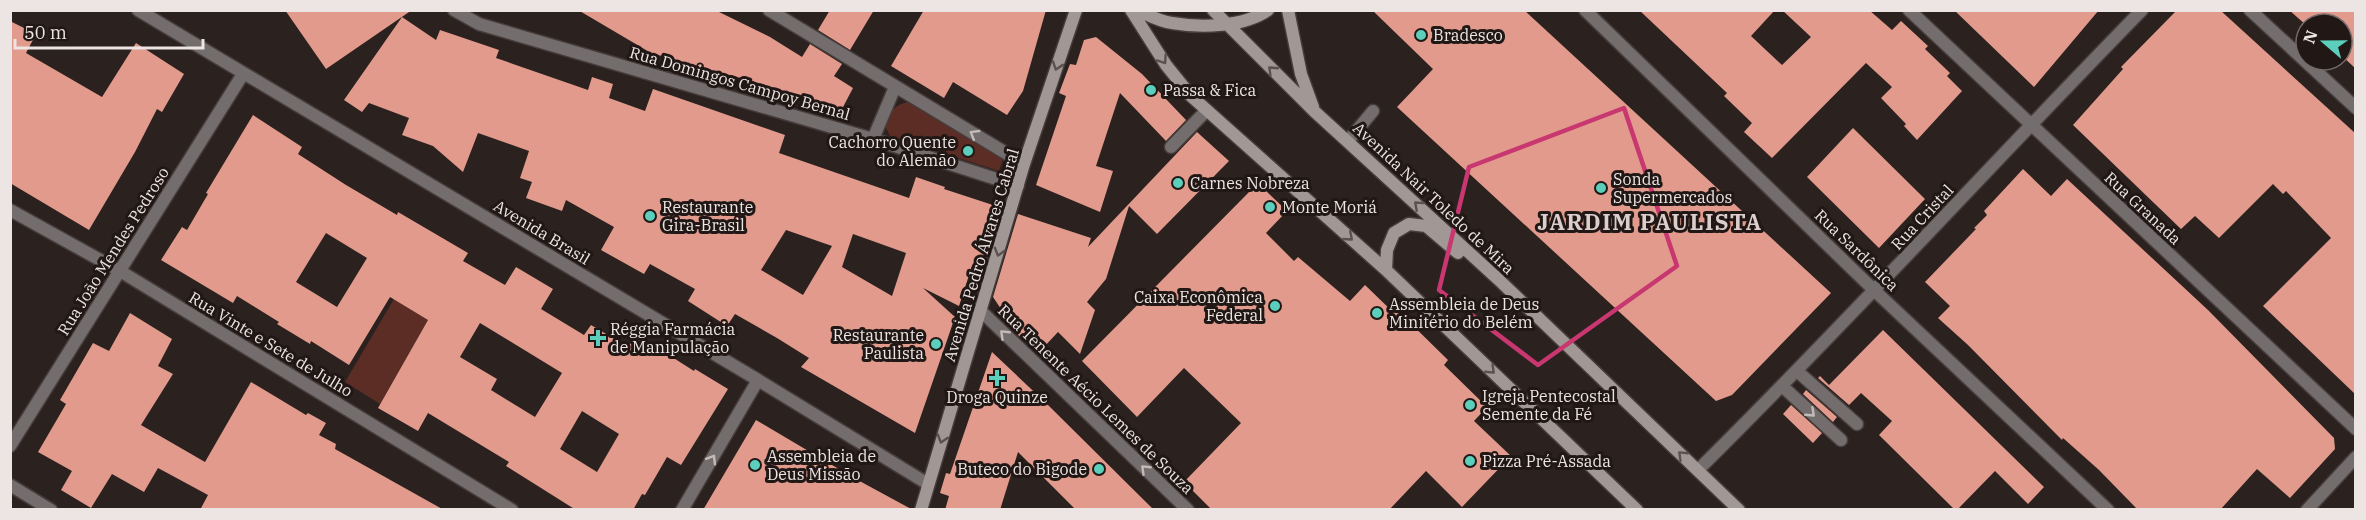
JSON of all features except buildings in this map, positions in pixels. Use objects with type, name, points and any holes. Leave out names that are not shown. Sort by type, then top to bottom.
[{"type":"main road","name":"Avenida Pedro Álvares Cabral","points":[[921,510],[982,312],[1024,164],[1076,10]]},
{"type":"main road","points":[[1131,10],[1166,65],[1206,111],[1386,270],[1637,510]]},
{"type":"main road","points":[[1137,10],[1170,23],[1228,25],[1268,10]]},
{"type":"main road","name":"Avenida Nair Toledo de Mira","points":[[1213,10],[1314,111],[1499,280],[1739,510]]},
{"type":"main road","points":[[1288,10],[1301,74],[1314,111]]},
{"type":"main road","points":[[1386,270],[1387,250],[1394,233],[1409,224],[1426,226],[1466,259],[1499,280]]},
{"type":"street","name":"Rua Domingos Campoy Bernal","points":[[454,10],[478,24],[873,139],[1018,186]]},
{"type":"street","points":[[769,10],[1024,164]]},
{"type":"street","name":"Rua Sardônica","points":[[1585,10],[1875,291],[2108,510]]},
{"type":"street","name":"Rua Granada","points":[[1909,10],[2355,429]]},
{"type":"street","name":"Rua Cristal","points":[[1698,470],[1875,291],[2142,10]]},
{"type":"street","points":[[2250,10],[2355,108]]},
{"type":"street","name":"Avenida Brasil","points":[[140,11],[928,484]]},
{"type":"street","name":"Rua João Mendes Pedroso","points":[[10,446],[243,74]]},
{"type":"street","points":[[873,139],[895,87]]},
{"type":"street","points":[[1171,147],[1206,111]]},
{"type":"street","points":[[1348,141],[1373,111]]},
{"type":"street","name":"Rua Vinte e Sete de Julho","points":[[10,210],[120,271],[512,510]]},
{"type":"street","name":"Rua Tenente Aécio Lemes de Souza","points":[[982,312],[1188,510]]},
{"type":"street","points":[[1797,371],[1857,424]]},
{"type":"street","points":[[682,510],[758,380]]},
{"type":"street","points":[[1782,386],[1841,440]]},
{"type":"street","points":[[2307,510],[2355,457]]},
{"type":"street","points":[[10,485],[51,510]]},
{"type":"highlighted area","points":[[1624,108],[1677,266],[1538,365],[1439,290],[1469,167]]},
{"type":"shaded area","points":[[908,102],[1003,159],[999,171],[890,136],[886,128],[890,114],[899,105]]},
{"type":"shaded area","points":[[394,299],[428,320],[380,404],[345,382]]},
{"type":"place","name":"Bradesco","points":[[1421,35]]},
{"type":"place","name":"Passa & Fica","points":[[1151,90]]},
{"type":"place","name":"Cachorro Quente do Alemão","points":[[968,151]]},
{"type":"place","name":"Carnes Nobreza","points":[[1178,183]]},
{"type":"place","name":"Sonda Supermercados","points":[[1601,188]]},
{"type":"place","name":"Monte Moriá","points":[[1270,207]]},
{"type":"place","name":"Restaurante Gira-Brasil","points":[[650,216]]},
{"type":"place","name":"Caixa Econômica Federal","points":[[1275,306]]},
{"type":"place","name":"Assembleia de Deus Minitério do Belém","points":[[1377,313]]},
{"type":"place","name":"Réggia Farmácia de Manipulação","points":[[598,338]]},
{"type":"place","name":"Restaurante Paulista","points":[[936,344]]},
{"type":"place","name":"Droga Quinze","points":[[997,378]]},
{"type":"place","name":"Igreja Pentecostal Semente da Fé","points":[[1470,405]]},
{"type":"place","name":"Pizza Pré-Assada","points":[[1470,461]]},
{"type":"place","name":"Assembleia de Deus Missão","points":[[755,465]]},
{"type":"place","name":"Buteco do Bigode","points":[[1099,469]]},
{"type":"district","name":"JARDIM PAULISTA","points":[[1650,222]]}]
